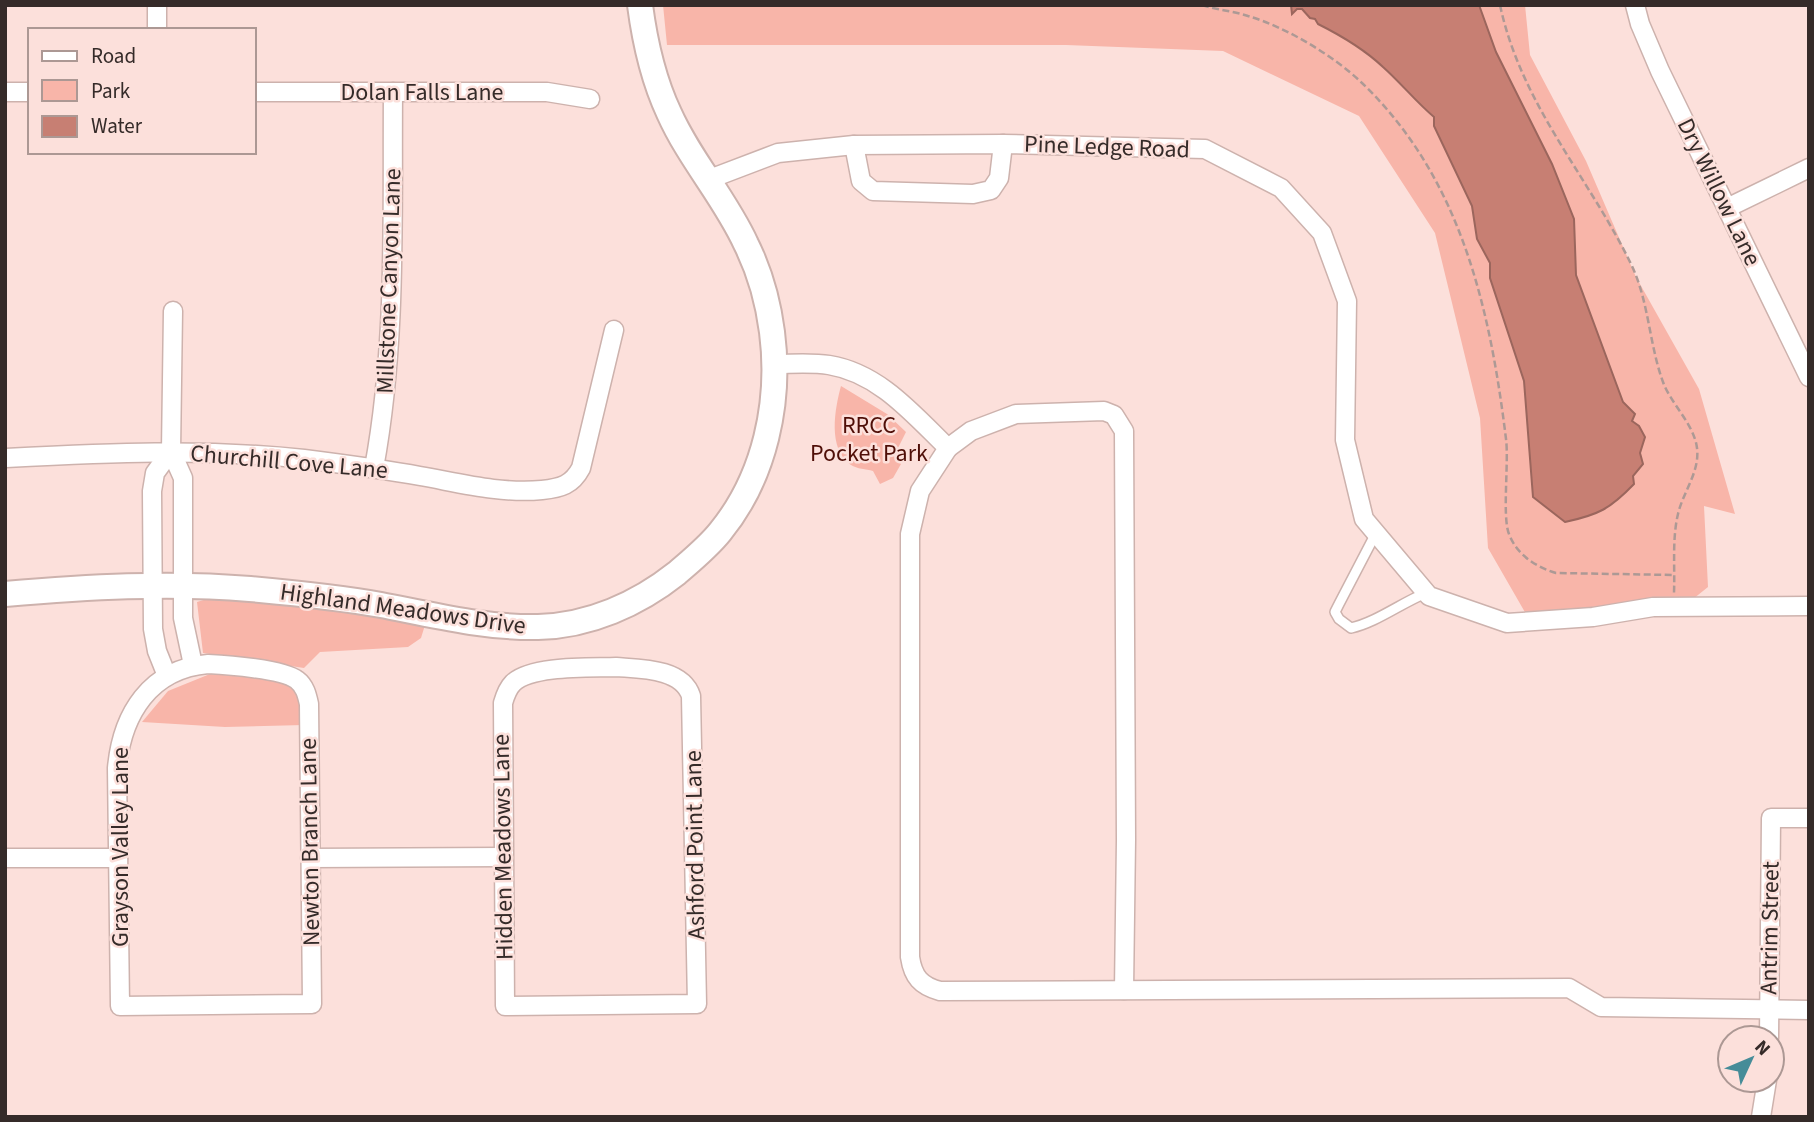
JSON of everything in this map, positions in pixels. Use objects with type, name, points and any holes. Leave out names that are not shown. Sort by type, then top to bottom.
[{"type":"street","points":[[157,5],[157,28]]},
{"type":"street","name":"Highland Meadows Drive","points":[[5,594],[118,586],[243,589],[328,597],[515,627],[566,624],[617,610],[655,589],[704,549],[734,513],[756,471],[770,428],[774,364],[768,306],[760,275],[746,242],[684,142],[659,89],[644,40],[640,5]]},
{"type":"street","name":"Dry Willow Lane","points":[[1635,5],[1660,71],[1809,377]]},
{"type":"street","points":[[5,92],[28,92]]},
{"type":"street","name":"Dolan Falls Lane","points":[[256,92],[547,92],[590,99]]},
{"type":"street","name":"Millstone Canyon Lane","points":[[374,468],[384,410],[392,326],[393,92]]},
{"type":"street","points":[[854,145],[861,181],[873,191],[973,194],[991,190],[999,178],[1003,144]]},
{"type":"street","name":"Pine Ledge Road","points":[[707,180],[778,153],[854,145],[1003,144],[1205,149],[1281,188],[1322,233],[1347,301],[1345,440],[1364,519],[1429,596],[1507,623],[1593,617],[1653,607],[1674,607]]},
{"type":"street","points":[[1727,208],[1809,168]]},
{"type":"street","points":[[173,311],[171,451],[184,478],[184,629],[193,665]]},
{"type":"street","name":"Churchill Cove Lane","points":[[5,458],[171,451],[284,457],[374,468],[509,490],[560,487],[571,483],[584,460],[614,330]]},
{"type":"street","points":[[774,364],[826,364],[849,369],[872,380],[893,395],[948,448]]},
{"type":"street","points":[[1124,990],[1124,431],[1114,415],[1104,411],[1016,414],[971,431],[948,448],[920,491],[910,534],[912,970],[927,987],[940,990],[1124,990],[1569,988],[1601,1007],[1809,1010]]},
{"type":"street","points":[[167,676],[155,641],[152,586],[153,482],[159,466],[171,451]]},
{"type":"street","points":[[1674,607],[1809,606]]},
{"type":"street","name":"Grayson Valley Lane","points":[[300,682],[285,674],[220,665],[193,665],[167,676],[142,699],[122,733],[117,768],[120,1006],[312,1004]]},
{"type":"street","name":"Ashford Point Lane","points":[[505,1006],[697,1004],[692,704],[687,686],[674,677],[658,672],[596,667],[555,670],[526,676],[509,688]]},
{"type":"street","name":"Newton Branch Lane","points":[[300,682],[309,704],[312,1004]]},
{"type":"street","name":"Hidden Meadows Lane","points":[[505,1006],[502,708],[509,688]]},
{"type":"street","name":"Antrim Street","points":[[1769,1024],[1772,818],[1809,818]]},
{"type":"street","points":[[310,859],[503,857]]},
{"type":"street","points":[[14,859],[118,858]]},
{"type":"street","points":[[1761,1117],[1765,1094]]},
{"type":"lane","points":[[1376,533],[1335,612],[1339,619],[1351,628],[1361,626],[1426,593]]},
{"type":"path","points":[[1202,5],[1249,16],[1279,28],[1317,49],[1360,81],[1396,118],[1420,151],[1466,246],[1488,318],[1508,453],[1508,533],[1525,557],[1540,568],[1556,573],[1675,575]]},
{"type":"path","points":[[1500,5],[1514,52],[1531,93],[1633,268],[1648,314],[1663,383],[1692,433],[1697,449],[1695,467],[1678,511],[1674,607]]},
{"type":"green space","points":[[663,5],[1525,5],[1530,55],[1586,161],[1636,277],[1699,389],[1735,514],[1704,506],[1708,587],[1683,607],[1530,621],[1488,548],[1480,418],[1435,233],[1359,116],[1223,51],[1066,45],[667,45]]},
{"type":"green space","name":"RRCC Pocket Park","points":[[841,386],[887,414],[906,432],[894,456],[901,464],[893,478],[880,484],[873,471],[853,466],[843,458],[838,449],[835,428]]},
{"type":"green space","points":[[210,598],[318,608],[425,625],[421,638],[408,647],[320,652],[304,668],[203,653],[197,602]]},
{"type":"green space","points":[[210,674],[287,680],[301,692],[304,725],[225,727],[142,722],[168,691]]},
{"type":"water","points":[[1291,5],[1479,5],[1496,52],[1552,164],[1574,219],[1576,275],[1623,402],[1635,414],[1632,421],[1639,426],[1645,437],[1640,453],[1643,464],[1633,476],[1634,484],[1610,505],[1586,517],[1565,522],[1533,497],[1524,381],[1490,278],[1490,263],[1477,239],[1472,206],[1434,126],[1434,117],[1368,54],[1318,24],[1302,9],[1297,9],[1292,14]]}]
